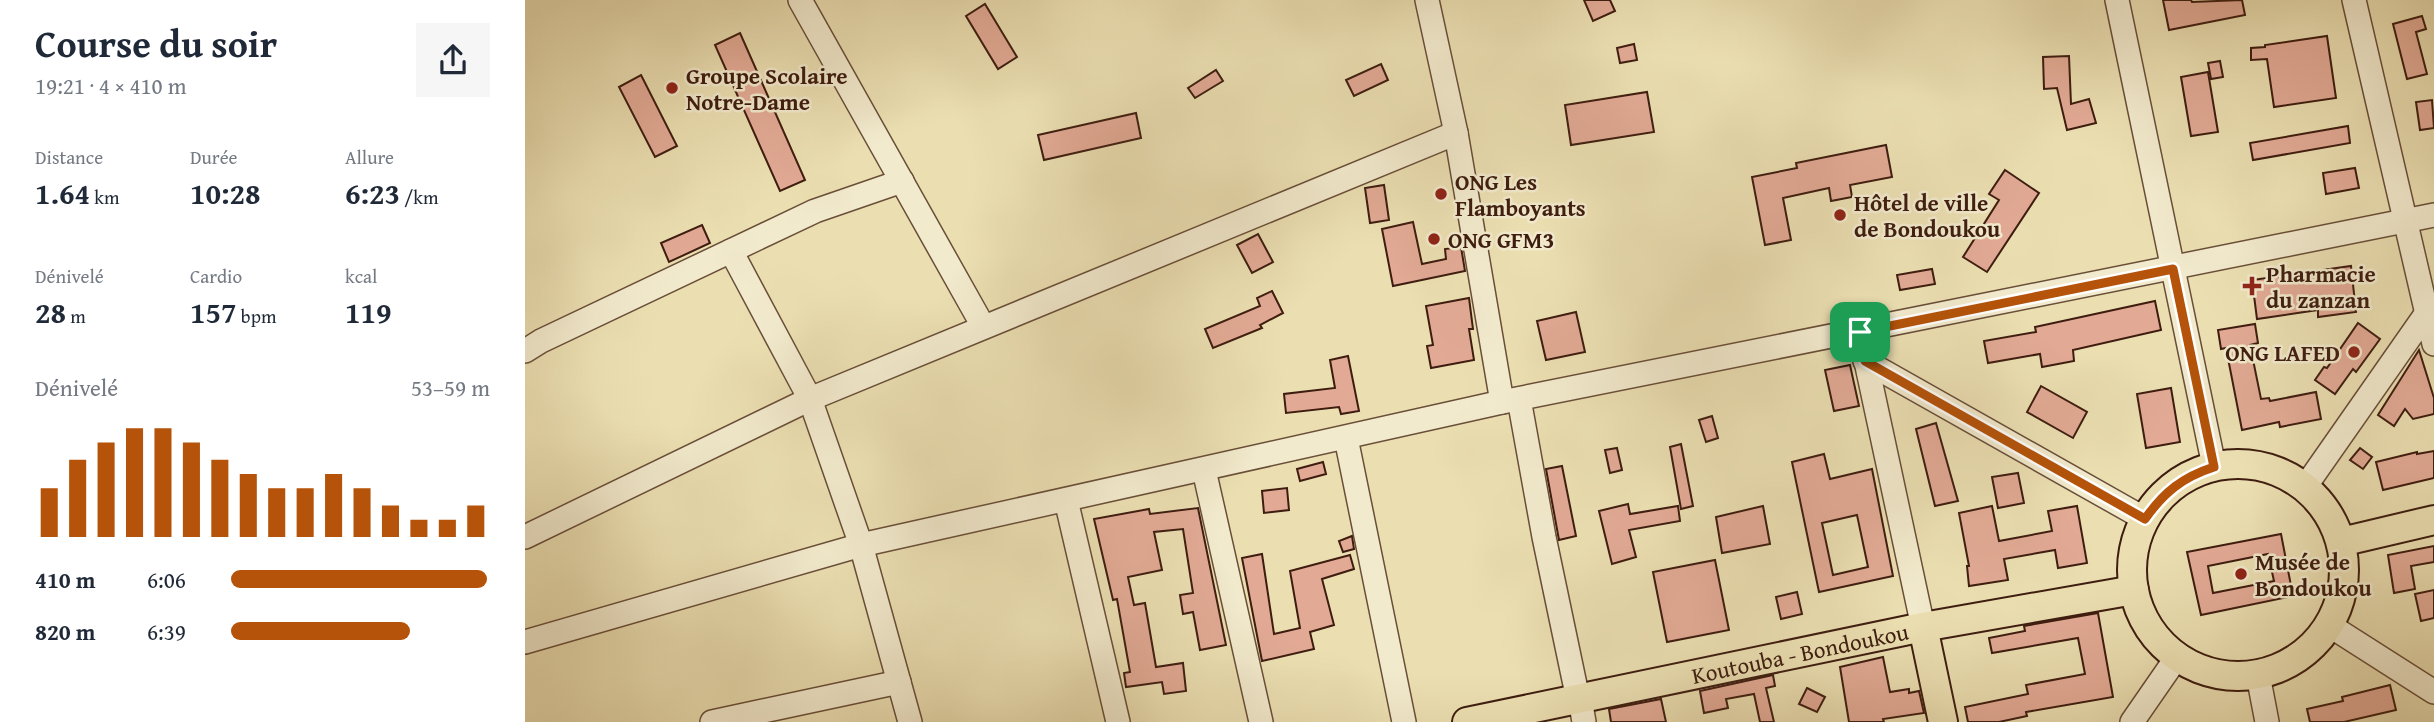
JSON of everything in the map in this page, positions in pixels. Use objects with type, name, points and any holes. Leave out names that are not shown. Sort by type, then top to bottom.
[{"type":"main road","points":[[2238,464],[2262,466],[2305,486],[2327,512],[2341,542],[2344,564],[2338,606],[2329,625],[2315,643],[2279,668],[2258,675],[2237,677],[2195,668],[2161,644],[2148,628],[2139,610],[2134,590],[2133,554],[2145,519],[2158,501],[2174,485],[2193,474],[2214,467],[2238,464]]},
{"type":"main road","points":[[2341,542],[2434,520]]},
{"type":"main road","name":"Koutouba - Bondoukou","points":[[1467,722],[1581,707],[1923,627],[2134,590]]},
{"type":"main road","points":[[1923,627],[1943,722]]},
{"type":"street","points":[[800,0],[983,326]]},
{"type":"street","points":[[1427,0],[1511,401],[1581,707]]},
{"type":"street","points":[[2117,0],[2214,467]]},
{"type":"street","points":[[2354,0],[2434,344]]},
{"type":"street","points":[[525,537],[810,399],[1456,133]]},
{"type":"street","points":[[525,351],[815,211],[902,181]]},
{"type":"street","points":[[525,642],[862,545],[1511,401],[2434,215]]},
{"type":"street","points":[[731,251],[810,399],[862,545],[910,722]]},
{"type":"street","points":[[2305,486],[2426,314]]},
{"type":"street","points":[[1860,332],[1923,627]]},
{"type":"street","points":[[1865,361],[2145,519]]},
{"type":"street","points":[[1346,439],[1404,722]]},
{"type":"street","points":[[1204,470],[1261,722]]},
{"type":"street","points":[[1066,500],[1118,722]]},
{"type":"street","points":[[2329,625],[2434,691]]},
{"type":"street","points":[[2132,722],[2177,657]]},
{"type":"street","points":[[2258,675],[2267,722]]},
{"type":"street","points":[[712,722],[899,682]]},
{"type":"building","points":[[1584,0],[1610,0],[1615,11],[1593,21]]},
{"type":"building","points":[[2163,0],[2242,0],[2245,15],[2169,30]]},
{"type":"building","points":[[985,4],[1017,57],[998,69],[966,16]]},
{"type":"building","points":[[2422,16],[2426,29],[2416,32],[2427,74],[2407,79],[2393,24]]},
{"type":"building","points":[[740,33],[805,180],[780,191],[715,45]]},
{"type":"building","points":[[2327,36],[2336,98],[2274,107],[2267,59],[2251,60],[2251,48]]},
{"type":"building","points":[[1634,44],[1637,60],[1620,63],[1617,48]]},
{"type":"building","points":[[2069,56],[2071,104],[2089,99],[2096,123],[2067,130],[2057,88],[2044,89],[2043,57]]},
{"type":"building","points":[[2220,61],[2223,77],[2211,79],[2208,63]]},
{"type":"building","points":[[1381,64],[1388,80],[1354,96],[1346,80]]},
{"type":"building","points":[[1216,70],[1223,81],[1195,98],[1188,88]]},
{"type":"building","points":[[2208,72],[2218,132],[2191,136],[2181,77]]},
{"type":"building","points":[[641,75],[677,146],[655,157],[619,87]]},
{"type":"building","points":[[1647,92],[1654,132],[1571,145],[1565,105]]},
{"type":"building","points":[[2432,100],[2434,128],[2420,130],[2416,102]]},
{"type":"building","points":[[1136,113],[1141,138],[1044,160],[1038,135]]},
{"type":"building","points":[[2348,126],[2350,143],[2253,160],[2250,143]]},
{"type":"building","points":[[1886,145],[1892,177],[1850,185],[1852,197],[1831,201],[1829,188],[1783,198],[1791,240],[1765,245],[1752,177],[1797,168],[1796,163]]},
{"type":"building","points":[[2355,168],[2359,188],[2326,194],[2323,173]]},
{"type":"building","points":[[2005,170],[2039,193],[1987,272],[1963,257],[1999,200],[1989,194]]},
{"type":"building","points":[[1384,185],[1389,220],[1370,223],[1365,188]]},
{"type":"building","points":[[1413,222],[1422,264],[1446,259],[1445,249],[1461,247],[1465,271],[1393,286],[1382,229]]},
{"type":"building","points":[[702,225],[710,243],[669,262],[661,243]]},
{"type":"building","points":[[1258,234],[1273,262],[1252,273],[1237,245]]},
{"type":"building","points":[[2351,266],[2356,312],[2318,317],[2318,310],[2257,319],[2252,280]]},
{"type":"building","points":[[1932,269],[1935,284],[1900,290],[1897,275]]},
{"type":"building","points":[[1272,291],[1283,313],[1260,325],[1262,328],[1213,348],[1205,329],[1260,306],[1257,298]]},
{"type":"building","points":[[1469,298],[1473,329],[1469,329],[1474,360],[1431,368],[1427,346],[1433,345],[1426,306]]},
{"type":"building","points":[[2155,301],[2161,330],[2073,350],[2074,361],[2042,367],[2040,354],[1988,363],[1984,341],[2036,332],[2035,327]]},
{"type":"building","points":[[1576,312],[1585,352],[1546,360],[1537,321]]},
{"type":"building","points":[[2358,323],[2380,339],[2356,372],[2353,369],[2335,394],[2315,380],[2324,367],[2327,368]]},
{"type":"building","points":[[2255,324],[2258,343],[2250,345],[2261,399],[2269,398],[2270,401],[2316,392],[2321,419],[2280,427],[2279,422],[2242,430],[2226,348],[2221,349],[2218,330]]},
{"type":"building","points":[[2419,350],[2434,398],[2434,414],[2413,419],[2405,409],[2394,426],[2378,415]]},
{"type":"building","points":[[1348,356],[1359,411],[1341,414],[1339,407],[1286,413],[1284,394],[1335,388],[1330,360]]},
{"type":"building","points":[[1850,365],[1859,406],[1834,411],[1825,370]]},
{"type":"building","points":[[2041,386],[2087,412],[2073,438],[2027,412]]},
{"type":"building","points":[[2171,388],[2180,442],[2146,448],[2137,394]]},
{"type":"building","points":[[1712,416],[1718,438],[1706,442],[1699,420]]},
{"type":"building","points":[[1936,423],[1958,501],[1935,506],[1916,429]]},
{"type":"building","points":[[1681,444],[1693,506],[1681,509],[1670,447]]},
{"type":"building","points":[[1617,448],[1622,470],[1610,473],[1605,450]]},
{"type":"building","points":[[2360,448],[2372,457],[2363,469],[2350,460]]},
{"type":"building","points":[[2434,451],[2434,478],[2383,490],[2376,462],[2417,452]]},
{"type":"building","points":[[1824,454],[1830,479],[1872,469],[1893,576],[1819,592],[1792,462]],"holes":[[[1857,515],[1868,567],[1833,575],[1822,523]]]},
{"type":"building","points":[[1323,462],[1326,474],[1300,481],[1297,469]]},
{"type":"building","points":[[1562,466],[1576,536],[1559,540],[1546,469]]},
{"type":"building","points":[[2018,473],[2024,503],[1998,508],[1992,477]]},
{"type":"building","points":[[1287,488],[1289,510],[1264,513],[1262,491]]},
{"type":"building","points":[[1628,504],[1630,514],[1678,506],[1680,521],[1629,530],[1636,557],[1612,564],[1599,511]]},
{"type":"building","points":[[1763,506],[1770,544],[1722,553],[1716,517]]},
{"type":"building","points":[[1992,506],[1999,541],[2052,531],[2048,511],[2077,506],[2087,563],[2058,568],[2055,550],[2004,559],[2008,580],[1969,586],[1969,566],[1959,513]]},
{"type":"building","points":[[1198,508],[1226,645],[1200,650],[1193,612],[1183,614],[1180,595],[1193,593],[1183,529],[1154,532],[1162,570],[1128,577],[1134,605],[1145,603],[1156,667],[1183,663],[1186,691],[1164,694],[1162,682],[1126,687],[1124,673],[1130,672],[1117,599],[1113,600],[1094,519],[1149,509],[1150,514]]},
{"type":"building","points":[[2281,534],[2293,596],[2201,615],[2187,552]],"holes":[[[2268,554],[2274,581],[2213,593],[2208,566]]]},
{"type":"building","points":[[1352,536],[1354,549],[1343,552],[1339,541]]},
{"type":"building","points":[[2434,546],[2434,562],[2411,566],[2415,589],[2394,593],[2388,555]]},
{"type":"building","points":[[1262,554],[1274,634],[1300,628],[1290,571],[1350,555],[1354,569],[1322,579],[1334,625],[1310,632],[1314,649],[1262,661],[1242,558]]},
{"type":"building","points":[[1715,560],[1729,630],[1667,642],[1653,572]]},
{"type":"building","points":[[2434,590],[2434,618],[2421,621],[2415,594]]},
{"type":"building","points":[[1797,592],[1802,614],[1781,619],[1776,597]]},
{"type":"building","points":[[2098,613],[2113,697],[2026,712],[2027,716],[1999,722],[1968,722],[1965,707],[2028,694],[2026,685],[2085,674],[2078,638],[1992,653],[1989,638],[2025,631],[2024,626]]},
{"type":"building","points":[[1883,657],[1890,692],[1909,689],[1909,693],[1919,691],[1924,713],[1883,719],[1884,722],[1849,722],[1840,667]]},
{"type":"building","points":[[1773,675],[1775,686],[1766,688],[1774,722],[1760,722],[1754,694],[1726,699],[1728,708],[1704,713],[1700,691]]},
{"type":"building","points":[[2390,685],[2396,710],[2344,722],[2310,722],[2307,709],[2343,701],[2342,697]]},
{"type":"building","points":[[1807,688],[1825,697],[1817,712],[1799,704]]},
{"type":"building","points":[[1661,699],[1666,722],[1611,722],[1609,709]]},
{"type":"place","name":"Groupe Scolaire Notre-Dame","points":[[672,88]]},
{"type":"place","name":"ONG Les Flamboyants","points":[[1441,194]]},
{"type":"place","name":"Hôtel de ville de Bondoukou","points":[[1840,215]]},
{"type":"place","name":"ONG GFM3","points":[[1434,239]]},
{"type":"place","name":"Pharmacie du zanzan","points":[[2252,286]]},
{"type":"place","name":"ONG LAFED","points":[[2354,352]]},
{"type":"place","name":"Musée de Bondoukou","points":[[2241,574]]},
{"type":"route","points":[[2173,269],[2214,467],[2193,474],[2174,485],[2145,519],[1865,361],[1860,332],[2173,269]]}]
